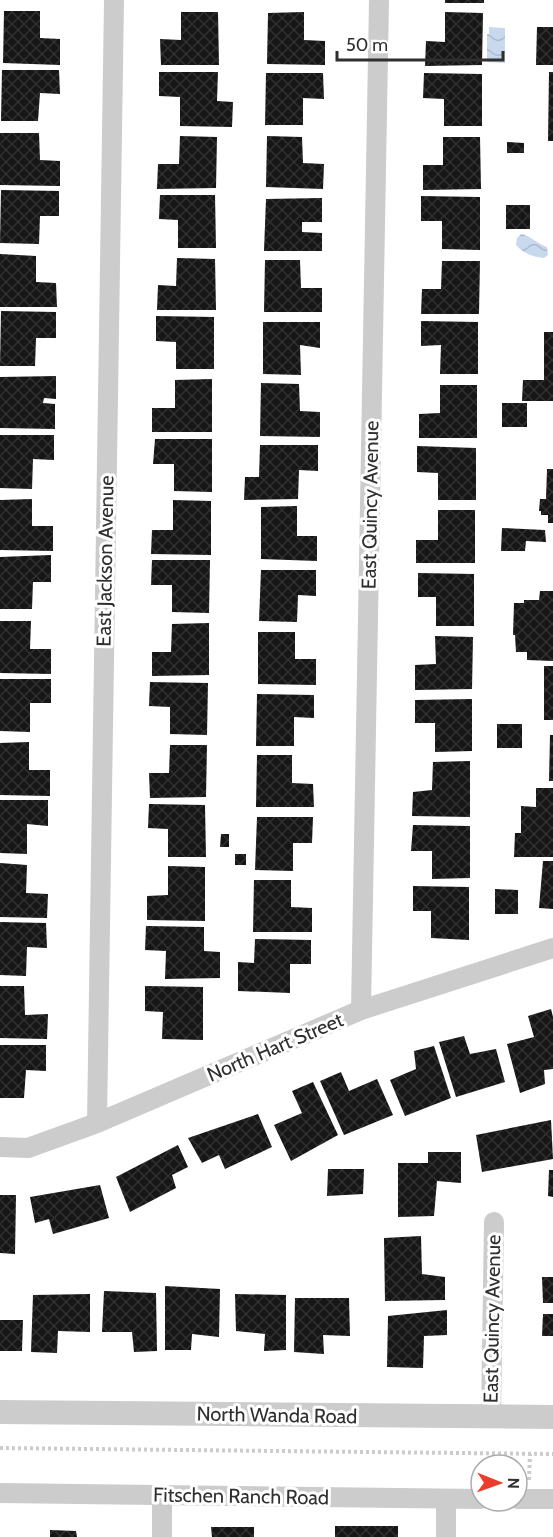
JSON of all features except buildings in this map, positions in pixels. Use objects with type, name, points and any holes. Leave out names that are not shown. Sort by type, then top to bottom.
[{"type":"street","name":"East Jackson Avenue","points":[[97,1123],[114,0]]},
{"type":"street","name":"East Quincy Avenue","points":[[361,1010],[378,0]]},
{"type":"street","name":"North Hart Street","points":[[0,1147],[28,1148],[97,1123],[361,1010],[553,948]]},
{"type":"street","name":"East Quincy Avenue","points":[[491,1417],[494,1222]]},
{"type":"street","name":"North Wanda Road","points":[[0,1412],[553,1418]]},
{"type":"street","name":"Fitschen Ranch Road","points":[[0,1493],[469,1499]]},
{"type":"street","points":[[162,1495],[162,1537]]},
{"type":"street","points":[[446,1499],[446,1537]]},
{"type":"street","points":[[529,1499],[553,1499]]},
{"type":"path","points":[[0,1448],[553,1454]]},
{"type":"water","points":[[489,27],[505,28],[505,63],[487,62]]},
{"type":"water","points":[[521,234],[547,247],[548,255],[544,258],[522,250],[516,245],[517,238]]}]
